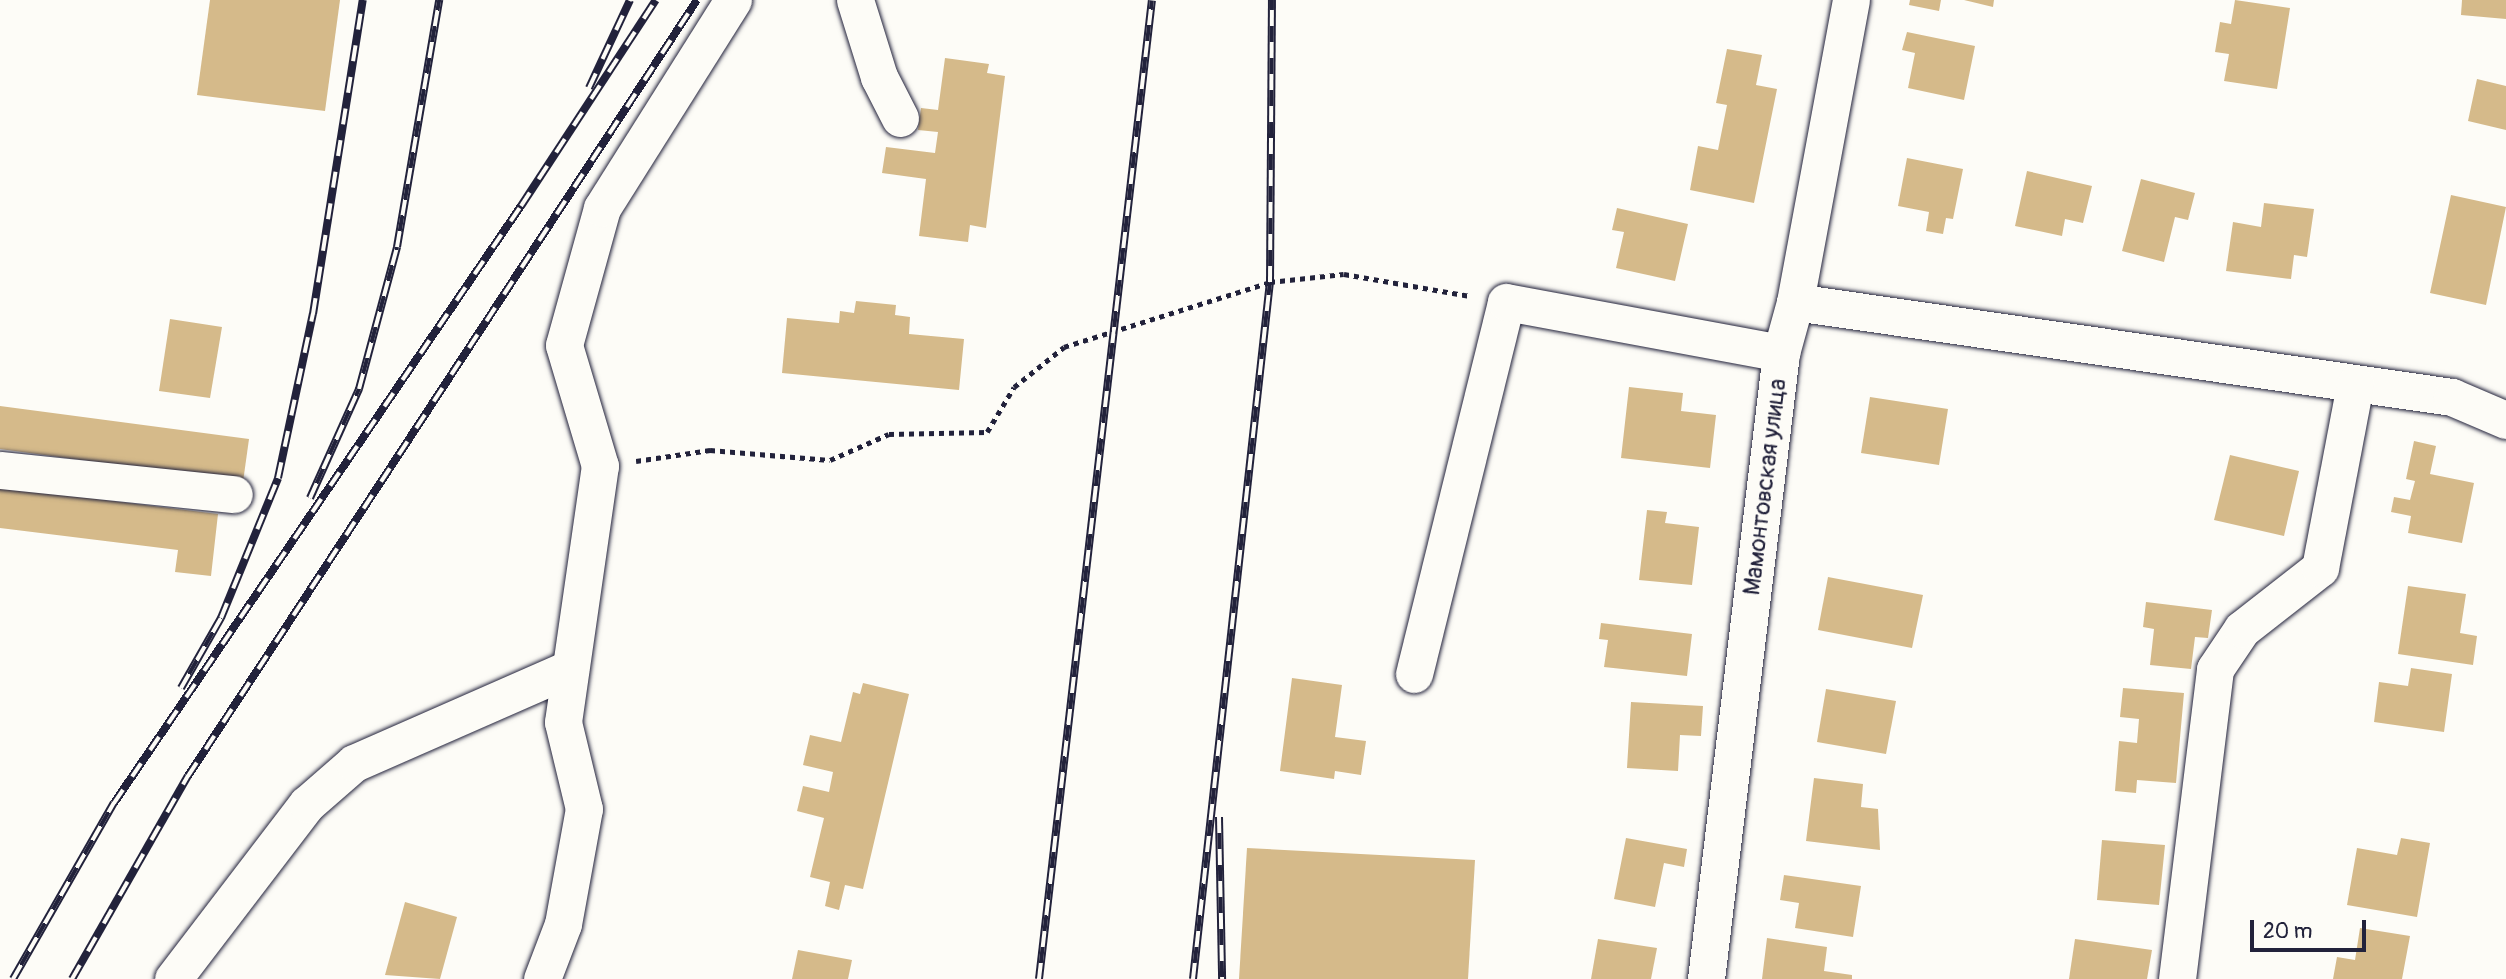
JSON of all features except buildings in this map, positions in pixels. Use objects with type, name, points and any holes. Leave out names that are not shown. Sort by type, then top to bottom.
[{"type":"street","points":[[542,979],[563,924],[584,809],[563,722],[600,466],[565,345],[602,208],[733,0]]},
{"type":"street","points":[[855,0],[879,77],[900,118]]},
{"type":"street","name":"Мамонтовская улица","points":[[1706,979],[1781,353],[1795,302],[1851,0]]},
{"type":"street","points":[[1413,674],[1506,302],[1781,353]]},
{"type":"street","points":[[1795,302],[2452,397],[2506,420]]},
{"type":"street","points":[[2177,979],[2215,669],[2242,629],[2320,568],[2355,384]]},
{"type":"street","points":[[0,470],[234,494]]},
{"type":"street","points":[[173,979],[307,804],[354,762],[570,668]]},
{"type":"path","points":[[600,466],[710,450],[830,460],[889,434],[988,432],[1014,387],[1064,347],[1270,282],[1344,274],[1506,302]]},
{"type":"railway","points":[[181,688],[221,618],[278,478],[313,314],[363,0]]},
{"type":"railway","points":[[310,498],[359,389],[397,247],[439,0]]},
{"type":"railway","points":[[589,88],[630,0]]},
{"type":"railway","points":[[13,979],[114,803],[521,206],[656,0]]},
{"type":"railway","points":[[72,979],[188,776],[697,0]]},
{"type":"railway","points":[[1039,979],[1152,0]]},
{"type":"railway","points":[[1193,979],[1270,282],[1272,0]]},
{"type":"railway","points":[[1219,817],[1222,979]]}]
